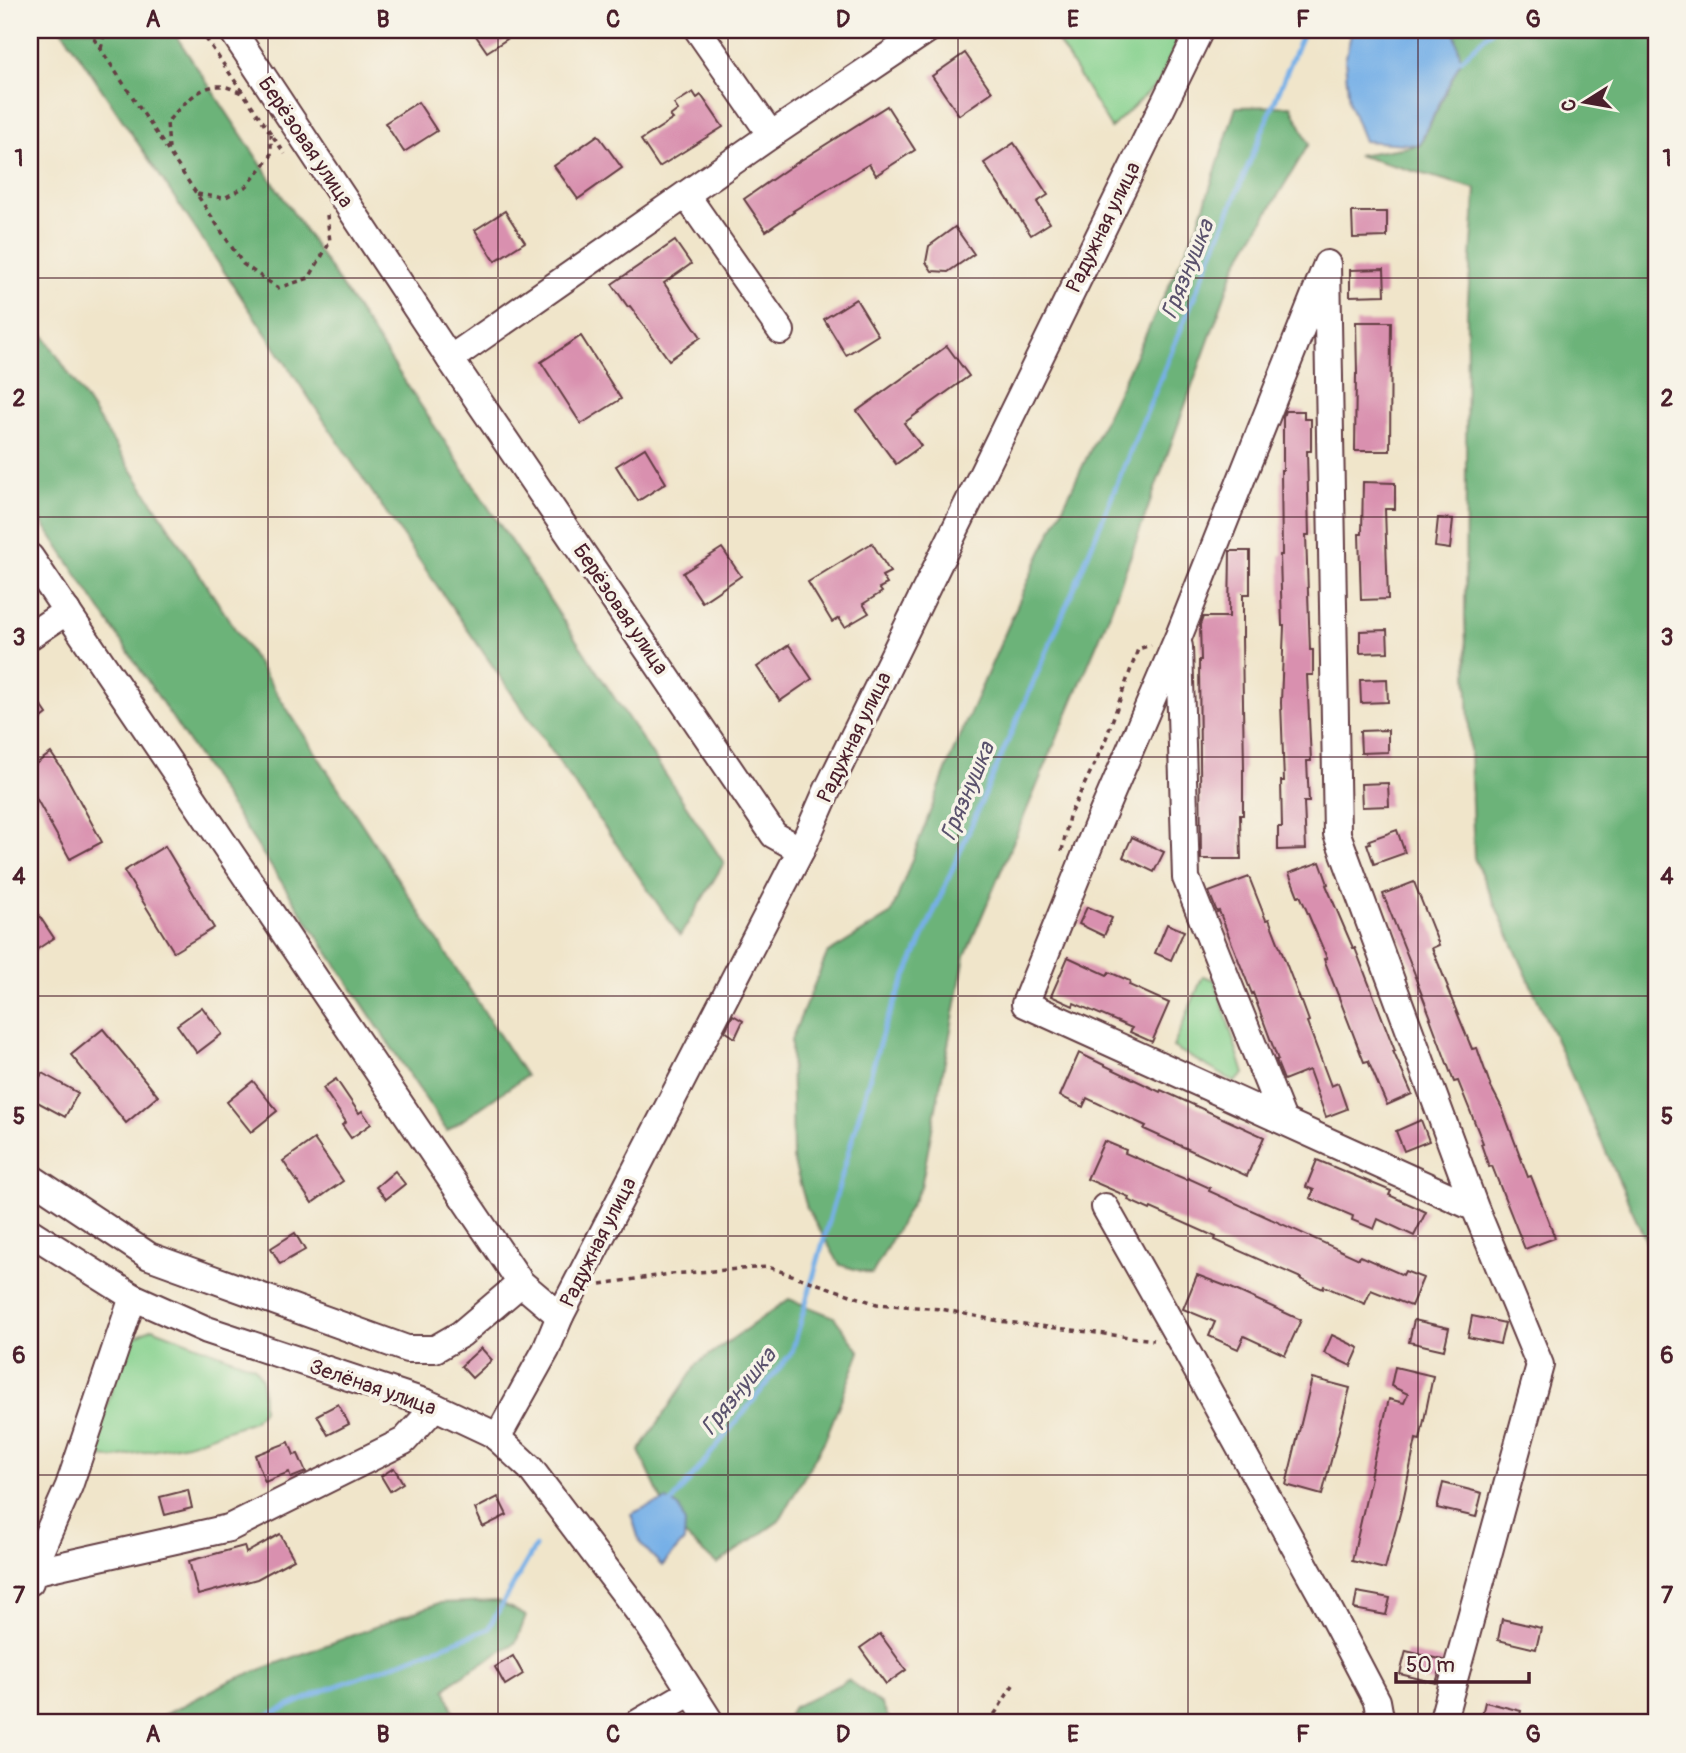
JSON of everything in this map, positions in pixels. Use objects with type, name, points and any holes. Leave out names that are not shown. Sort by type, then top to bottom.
[{"type":"street","name":"Берёзовая улица","points":[[232,30],[450,359],[774,835],[801,850]]},
{"type":"street","points":[[698,30],[771,135]]},
{"type":"street","points":[[450,359],[771,135],[927,30]]},
{"type":"street","name":"Радужная улица","points":[[497,1438],[546,1350],[560,1315],[801,850],[833,778],[1200,30]]},
{"type":"street","points":[[686,194],[781,331]]},
{"type":"street","points":[[1442,1723],[1540,1364],[1475,1208],[1337,834],[1327,264],[1178,638],[1025,1004],[1475,1208]]},
{"type":"street","points":[[30,557],[521,1283],[560,1315]]},
{"type":"street","points":[[30,636],[67,611]]},
{"type":"street","points":[[1178,638],[1186,878],[1283,1120]]},
{"type":"street","points":[[30,1177],[149,1256],[407,1349],[435,1349],[461,1334],[521,1283]]},
{"type":"street","points":[[1105,1207],[1322,1597],[1377,1702],[1381,1723]]},
{"type":"street","name":"Зелёная улица","points":[[30,1232],[133,1297],[207,1330],[435,1407],[493,1434],[530,1468],[650,1627],[711,1723]]},
{"type":"street","points":[[31,1577],[69,1486],[133,1297]]},
{"type":"street","points":[[31,1577],[229,1528],[404,1441],[435,1407]]},
{"type":"street","points":[[638,1723],[691,1692]]},
{"type":"path","points":[[89,30],[243,264],[278,288],[309,278],[330,242],[327,213]]},
{"type":"path","points":[[101,49],[105,30]]},
{"type":"path","points":[[200,30],[292,163]]},
{"type":"path","points":[[169,151],[167,122],[188,99],[206,89],[222,86],[244,94]]},
{"type":"path","points":[[197,194],[224,198],[247,186],[271,156],[271,132]]},
{"type":"path","points":[[575,1287],[670,1274],[768,1267],[877,1304],[941,1309],[999,1321],[1182,1343]]},
{"type":"path","points":[[989,1723],[1015,1682]]},
{"type":"green space","points":[[62,30],[172,30],[724,863],[680,936],[372,492]]},
{"type":"green space","points":[[1051,30],[1183,30],[1159,82],[1111,128]]},
{"type":"green space","points":[[1454,30],[1656,30],[1656,1263],[1474,858],[1465,619],[1467,313],[1476,189],[1357,155],[1420,145],[1461,60]]},
{"type":"green space","points":[[1291,106],[1309,144],[1236,265],[1110,613],[965,956],[921,1187],[872,1274],[840,1265],[807,1208],[793,1159],[791,1040],[827,954],[891,914],[953,752],[1031,574],[1198,225],[1236,107]]},
{"type":"green space","points":[[30,314],[526,1076],[447,1131],[30,504]]},
{"type":"green space","points":[[1203,976],[1215,980],[1244,1074],[1235,1082],[1173,1047]]},
{"type":"green space","points":[[789,1299],[834,1317],[860,1352],[825,1440],[779,1521],[717,1564],[673,1525],[639,1451],[698,1363]]},
{"type":"green space","points":[[152,1328],[255,1367],[262,1379],[263,1410],[254,1421],[187,1444],[116,1458],[94,1457],[94,1446],[127,1341]]},
{"type":"green space","points":[[497,1601],[526,1616],[516,1642],[445,1689],[458,1723],[149,1723],[230,1681],[439,1603]]},
{"type":"green space","points":[[848,1680],[882,1705],[891,1723],[785,1723],[792,1708]]},
{"type":"water","points":[[1352,30],[1454,30],[1461,60],[1419,145],[1364,141],[1349,103],[1345,60]]},
{"type":"water","points":[[667,1500],[679,1507],[685,1524],[684,1541],[662,1566],[640,1543],[631,1514]]},
{"type":"building","points":[[472,30],[521,30],[487,52]]},
{"type":"building","points":[[965,53],[992,92],[959,115],[932,76]]},
{"type":"building","points":[[693,92],[697,98],[701,95],[723,127],[659,167],[641,140],[673,119],[670,116],[678,110],[674,104]]},
{"type":"building","points":[[418,102],[437,131],[404,152],[385,123]]},
{"type":"building","points":[[887,106],[915,150],[876,175],[869,164],[766,231],[744,199]]},
{"type":"building","points":[[598,135],[622,168],[578,199],[554,166]]},
{"type":"building","points":[[1014,143],[1048,195],[1037,202],[1050,223],[1031,235],[984,163]]},
{"type":"building","points":[[505,211],[525,242],[495,261],[475,230]]},
{"type":"building","points":[[1352,212],[1387,212],[1387,237],[1353,238]]},
{"type":"building","points":[[955,227],[974,254],[948,272],[932,271],[926,262],[929,246]]},
{"type":"building","points":[[675,241],[691,264],[664,283],[701,337],[669,360],[612,284]]},
{"type":"building","points":[[1384,269],[1385,295],[1350,296],[1350,270]]},
{"type":"building","points":[[856,299],[878,335],[846,355],[824,319]]},
{"type":"building","points":[[1356,322],[1391,322],[1390,451],[1355,451]]},
{"type":"building","points":[[581,336],[621,399],[581,424],[541,362]]},
{"type":"building","points":[[947,346],[969,376],[904,423],[921,446],[896,464],[857,411]]},
{"type":"building","points":[[1285,411],[1304,411],[1304,419],[1311,419],[1311,451],[1307,451],[1309,535],[1306,535],[1313,675],[1307,675],[1311,761],[1307,761],[1309,802],[1304,802],[1306,849],[1278,850],[1278,827],[1282,827],[1281,781],[1284,781],[1281,703],[1284,626],[1280,555]]},
{"type":"building","points":[[645,448],[666,483],[638,501],[616,466]]},
{"type":"building","points":[[1363,482],[1395,483],[1395,509],[1385,509],[1388,599],[1361,600],[1359,534],[1362,534]]},
{"type":"building","points":[[1438,518],[1453,519],[1450,549],[1435,547]]},
{"type":"building","points":[[872,543],[890,572],[882,576],[887,584],[879,588],[882,592],[863,604],[869,613],[845,627],[839,618],[832,622],[808,582]]},
{"type":"building","points":[[722,548],[741,576],[702,602],[683,573]]},
{"type":"building","points":[[1230,551],[1250,551],[1250,594],[1243,594],[1244,770],[1243,815],[1240,815],[1241,859],[1201,859],[1200,625],[1203,617],[1229,617]]},
{"type":"building","points":[[1387,630],[1388,652],[1360,653],[1360,631]]},
{"type":"building","points":[[789,645],[812,679],[780,701],[757,667]]},
{"type":"building","points":[[1387,679],[1388,702],[1361,703],[1360,680]]},
{"type":"building","points":[[30,689],[47,714],[30,727]]},
{"type":"building","points":[[1388,730],[1388,752],[1361,753],[1360,731]]},
{"type":"building","points":[[51,753],[102,842],[70,859],[30,787],[30,768]]},
{"type":"building","points":[[1388,783],[1389,806],[1362,807],[1361,784]]},
{"type":"building","points":[[1397,830],[1405,853],[1374,864],[1367,844],[1370,843],[1369,840]]},
{"type":"building","points":[[1132,837],[1164,852],[1154,872],[1123,857]]},
{"type":"building","points":[[165,846],[214,928],[174,952],[124,871]]},
{"type":"building","points":[[1320,862],[1328,884],[1326,885],[1355,948],[1412,1094],[1387,1105],[1368,1061],[1364,1062],[1324,959],[1327,958],[1289,873]]},
{"type":"building","points":[[1249,877],[1302,1002],[1331,1086],[1338,1083],[1347,1109],[1326,1117],[1309,1070],[1284,1080],[1253,993],[1209,892]]},
{"type":"building","points":[[1414,882],[1439,945],[1432,948],[1447,988],[1472,1049],[1477,1048],[1555,1238],[1525,1249],[1492,1166],[1489,1167],[1481,1144],[1483,1143],[1458,1081],[1454,1082],[1383,894]]},
{"type":"building","points":[[30,902],[54,938],[30,954]]},
{"type":"building","points":[[1087,907],[1112,918],[1104,936],[1079,924]]},
{"type":"building","points":[[1167,924],[1184,931],[1171,960],[1155,953]]},
{"type":"building","points":[[1068,957],[1107,975],[1109,972],[1130,981],[1129,985],[1169,1003],[1152,1042],[1130,1032],[1132,1028],[1051,996]]},
{"type":"building","points":[[202,1007],[222,1034],[197,1053],[177,1025]]},
{"type":"building","points":[[733,1015],[743,1021],[735,1038],[725,1031]]},
{"type":"building","points":[[103,1029],[158,1096],[126,1123],[71,1055]]},
{"type":"building","points":[[1079,1053],[1264,1137],[1247,1176],[1144,1129],[1146,1126],[1087,1098],[1083,1107],[1060,1096]]},
{"type":"building","points":[[42,1073],[78,1093],[65,1117],[30,1098]]},
{"type":"building","points":[[336,1079],[359,1113],[362,1111],[371,1124],[351,1138],[342,1125],[346,1122],[323,1088]]},
{"type":"building","points":[[253,1081],[277,1111],[251,1132],[227,1102]]},
{"type":"building","points":[[1421,1120],[1429,1141],[1404,1151],[1396,1131]]},
{"type":"building","points":[[314,1139],[343,1181],[312,1203],[283,1161]]},
{"type":"building","points":[[1104,1141],[1359,1259],[1360,1256],[1403,1275],[1405,1271],[1423,1278],[1411,1306],[1371,1290],[1365,1304],[1324,1286],[1323,1289],[1087,1179]]},
{"type":"building","points":[[1317,1160],[1391,1191],[1389,1195],[1426,1212],[1414,1236],[1378,1219],[1374,1229],[1352,1220],[1353,1216],[1310,1198],[1314,1190],[1306,1187]]},
{"type":"building","points":[[395,1171],[405,1184],[386,1199],[376,1187]]},
{"type":"building","points":[[295,1233],[305,1250],[280,1264],[271,1248]]},
{"type":"building","points":[[1197,1275],[1301,1320],[1285,1355],[1244,1336],[1238,1349],[1209,1336],[1215,1322],[1183,1309]]},
{"type":"building","points":[[1472,1316],[1505,1323],[1500,1344],[1468,1337]]},
{"type":"building","points":[[1414,1320],[1449,1328],[1444,1350],[1409,1342]]},
{"type":"building","points":[[1332,1335],[1359,1348],[1351,1366],[1324,1353]]},
{"type":"building","points":[[481,1348],[492,1360],[472,1378],[461,1366]]},
{"type":"building","points":[[1395,1367],[1433,1376],[1420,1440],[1416,1439],[1385,1569],[1352,1561],[1389,1399],[1404,1403],[1408,1394],[1391,1386]]},
{"type":"building","points":[[1312,1378],[1350,1388],[1322,1495],[1286,1485]]},
{"type":"building","points":[[338,1404],[349,1424],[328,1435],[317,1415]]},
{"type":"building","points":[[289,1442],[306,1472],[291,1478],[289,1472],[265,1482],[255,1455]]},
{"type":"building","points":[[394,1468],[403,1483],[390,1491],[381,1476]]},
{"type":"building","points":[[1443,1483],[1482,1493],[1476,1517],[1437,1508]]},
{"type":"building","points":[[188,1490],[192,1508],[165,1515],[160,1497]]},
{"type":"building","points":[[498,1497],[507,1515],[483,1527],[475,1509]]},
{"type":"building","points":[[280,1534],[294,1559],[257,1579],[198,1595],[189,1561],[244,1546],[246,1553]]},
{"type":"building","points":[[1357,1592],[1390,1598],[1386,1615],[1354,1609]]},
{"type":"building","points":[[1502,1619],[1541,1628],[1536,1649],[1498,1640]]},
{"type":"building","points":[[880,1634],[906,1670],[886,1684],[860,1648]]},
{"type":"building","points":[[1406,1651],[1443,1660],[1436,1683],[1400,1674]]},
{"type":"building","points":[[513,1656],[523,1674],[505,1685],[495,1667]]},
{"type":"building","points":[[1485,1702],[1521,1711],[1518,1723],[1480,1723]]},
{"type":"waterway","name":"Грязнушка","points":[[669,1506],[792,1352],[884,1027],[1075,586],[1304,30]]},
{"type":"waterway","name":"Грязнушка","points":[[1455,57],[1461,60],[1492,30]]},
{"type":"waterway","name":"Грязнушка","points":[[251,1723],[323,1691],[488,1629],[535,1547]]}]
